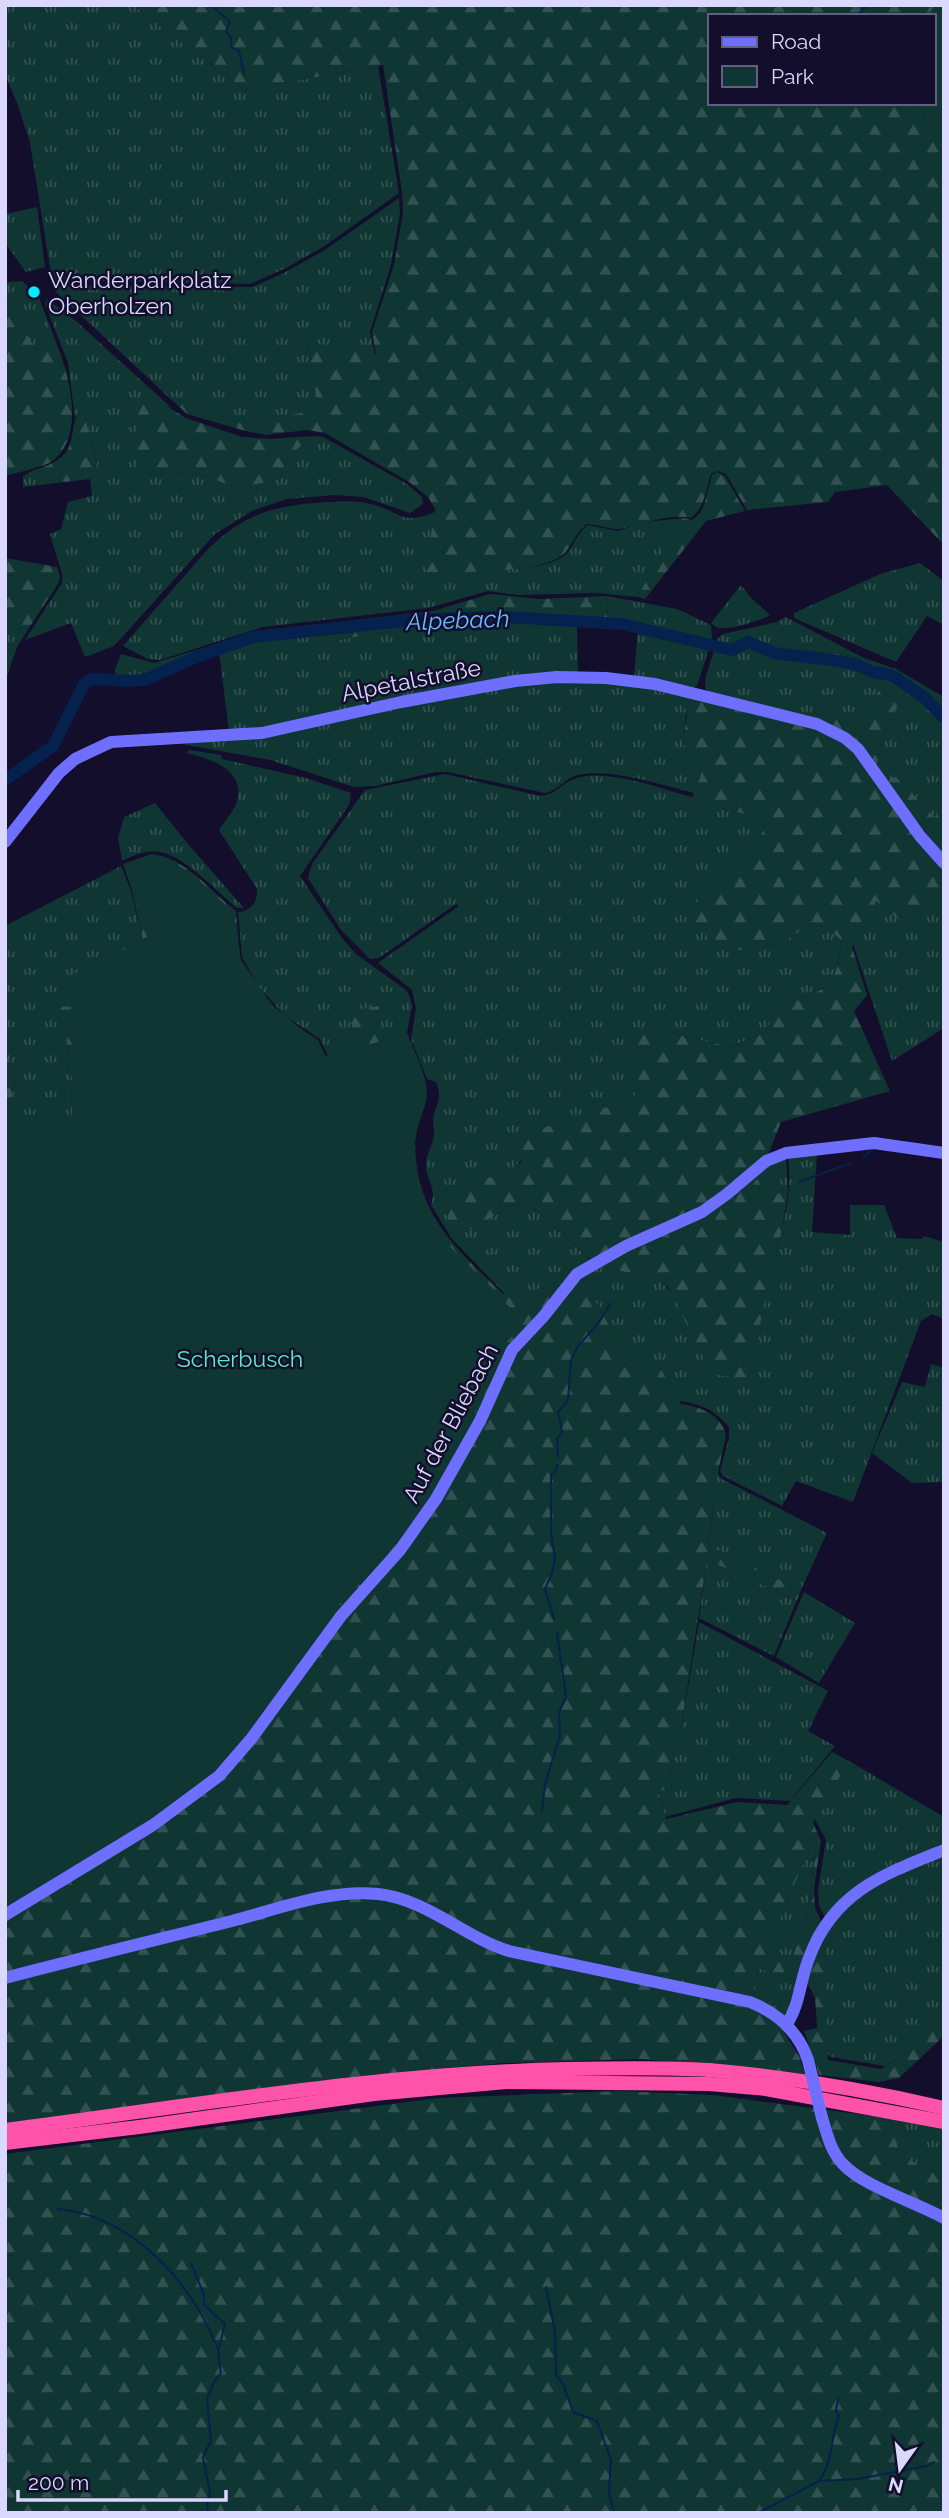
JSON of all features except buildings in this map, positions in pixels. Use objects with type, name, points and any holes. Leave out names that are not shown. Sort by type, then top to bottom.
[{"type":"highway","points":[[5,2130],[371,2080],[504,2070],[709,2070],[837,2086],[944,2108]]},
{"type":"highway","points":[[5,2143],[374,2094],[506,2082],[720,2085],[766,2090],[944,2122]]},
{"type":"main road","name":"Alpetalstraße","points":[[5,842],[58,773],[75,759],[111,742],[262,733],[401,702],[515,681],[594,677],[655,684],[817,724],[845,738],[858,749],[920,836],[944,863]]},
{"type":"main road","name":"Auf der Bliebach","points":[[5,1915],[153,1825],[219,1776],[265,1720],[341,1616],[400,1550],[436,1500],[480,1421],[512,1350],[543,1317],[577,1274],[626,1245],[702,1212],[766,1161],[786,1153],[874,1143],[944,1153]]},
{"type":"main road","points":[[787,2024],[794,2013],[813,1946],[825,1923],[869,1882],[944,1850]]},
{"type":"main road","points":[[5,1978],[341,1894],[379,1894],[415,1905],[497,1947],[737,1998],[769,2011],[787,2024],[799,2040],[808,2060],[829,2143],[841,2162],[864,2179],[944,2218]]},
{"type":"green space","points":[[5,5],[133,5],[244,90],[378,66],[399,193],[323,247],[250,284],[52,280],[30,143],[5,75]]},
{"type":"green space","points":[[133,5],[944,5],[935,14],[708,14],[708,105],[911,105],[944,124],[944,545],[887,485],[835,492],[828,502],[747,510],[726,474],[717,471],[711,474],[702,503],[691,518],[664,518],[620,529],[587,524],[564,554],[547,562],[514,569],[425,573],[435,509],[428,497],[409,482],[325,433],[307,430],[265,435],[242,430],[187,414],[162,391],[188,405],[242,423],[318,410],[308,342],[376,354],[372,332],[394,265],[403,213],[383,65],[244,90]]},
{"type":"green space","points":[[934,5],[944,5],[944,126],[908,105],[935,105],[935,14],[930,14]]},
{"type":"green space","points":[[399,198],[400,213],[391,265],[370,332],[375,354],[308,343],[319,410],[242,423],[188,405],[162,391],[55,291],[58,285],[252,287],[325,250]]},
{"type":"green space","points":[[37,207],[45,267],[26,272],[5,243],[5,214]]},
{"type":"green space","points":[[22,281],[38,295],[57,345],[36,350],[15,318],[5,282]]},
{"type":"green space","points":[[5,294],[36,350],[57,345],[70,390],[72,423],[69,438],[62,451],[51,462],[5,476]]},
{"type":"green space","points":[[47,299],[76,321],[73,324],[138,387],[145,384],[172,408],[165,405],[143,475],[195,473],[238,488],[281,479],[288,456],[314,436],[323,437],[407,484],[422,497],[423,504],[410,513],[363,497],[335,495],[286,499],[252,511],[215,534],[114,646],[85,657],[71,623],[25,640],[62,583],[62,574],[50,534],[61,529],[68,502],[92,496],[90,479],[97,464],[84,413],[80,411],[75,418],[68,363],[45,304]]},
{"type":"green space","points":[[76,321],[145,384],[138,387],[100,355],[73,324]]},
{"type":"green space","points":[[140,405],[165,405],[186,418],[242,437],[269,439],[314,436],[288,456],[281,479],[238,488],[195,473],[143,475],[135,459],[134,450]]},
{"type":"green space","points":[[80,411],[84,413],[97,464],[90,479],[64,482],[55,476],[34,470],[51,464],[68,449],[74,423]]},
{"type":"green space","points":[[34,470],[55,476],[64,482],[23,487],[23,476]]},
{"type":"green space","points":[[717,472],[725,476],[745,511],[706,521],[645,599],[637,597],[683,518],[692,520],[700,513],[712,475]]},
{"type":"green space","points":[[326,502],[366,503],[408,518],[435,512],[426,573],[496,570],[549,563],[565,555],[588,525],[618,531],[645,522],[683,518],[637,597],[596,593],[518,595],[488,591],[428,608],[263,627],[160,660],[148,659],[123,646],[208,549],[236,527],[276,509]]},
{"type":"green space","points":[[5,558],[57,567],[60,577],[58,584],[27,631],[18,631],[22,608],[5,620]]},
{"type":"green space","points":[[920,563],[944,581],[944,625],[927,616],[896,662],[794,618],[794,613],[880,574]]},
{"type":"green space","points":[[741,585],[770,615],[738,626],[716,627],[711,623]]},
{"type":"green space","points":[[490,594],[539,599],[607,596],[608,624],[461,619],[326,642],[317,629],[322,624],[433,611]]},
{"type":"green space","points":[[607,596],[677,609],[711,625],[712,639],[697,686],[693,688],[634,678],[638,628],[608,624]]},
{"type":"green space","points":[[23,607],[18,631],[27,631],[17,647],[5,681],[5,620]]},
{"type":"green space","points":[[786,617],[864,658],[798,648],[787,658],[843,666],[884,681],[865,715],[853,725],[816,713],[814,720],[711,694],[705,688],[718,638],[723,634],[777,622]]},
{"type":"green space","points":[[461,619],[577,623],[578,674],[229,732],[219,651],[150,676],[116,684],[115,669],[121,654],[154,663],[263,630],[322,624],[317,629],[326,642]]},
{"type":"green space","points":[[798,648],[864,658],[896,669],[944,697],[944,730],[907,697],[891,714],[876,767],[814,720],[815,713],[853,725],[865,715],[884,681],[843,666],[787,659],[785,649]]},
{"type":"green space","points":[[553,681],[608,681],[688,695],[683,742],[701,775],[694,793],[636,778],[591,773],[573,777],[545,793],[448,772],[435,772],[375,786],[354,787],[270,760],[182,744],[419,701]]},
{"type":"green space","points":[[688,695],[810,726],[849,745],[944,871],[944,895],[939,893],[903,923],[876,901],[852,947],[867,995],[854,1011],[890,1091],[781,1122],[766,1160],[750,1173],[759,1181],[763,1196],[788,1192],[749,1379],[711,1374],[669,1288],[661,1281],[597,1265],[524,1199],[460,1235],[448,1219],[444,1198],[466,1186],[507,1172],[521,1162],[522,1135],[635,1098],[626,1028],[657,1030],[732,1047],[766,1032],[777,1006],[816,992],[831,980],[836,970],[841,940],[826,927],[812,923],[779,943],[765,946],[758,944],[726,952],[684,915],[758,841],[765,826],[752,816],[691,800],[701,775],[683,742],[687,714],[684,706]]},
{"type":"green space","points":[[907,697],[944,730],[944,808],[941,808],[935,817],[897,778],[887,783],[876,767],[891,714]]},
{"type":"green space","points":[[189,750],[221,755],[222,759],[306,778],[351,793],[349,805],[300,876],[356,954],[406,990],[409,995],[412,1005],[407,1033],[377,1033],[378,1006],[370,1092],[331,1062],[320,1039],[284,1015],[259,987],[242,957],[238,912],[253,905],[257,889],[219,830],[237,801],[236,781],[224,767],[186,753]]},
{"type":"green space","points":[[445,774],[540,796],[586,776],[617,777],[752,816],[765,826],[758,841],[742,950],[758,944],[765,946],[779,943],[812,923],[826,927],[841,940],[836,970],[831,980],[816,992],[777,1006],[766,1032],[731,1047],[657,1030],[636,1098],[548,1128],[510,1172],[480,1181],[460,1235],[524,1199],[592,1261],[562,1286],[505,1294],[452,1239],[431,1205],[433,1191],[426,1164],[434,1136],[433,1116],[439,1091],[436,1082],[427,1079],[411,1039],[416,1008],[412,990],[378,963],[459,906],[456,904],[379,958],[370,959],[341,930],[308,878],[312,864],[365,790]]},
{"type":"green space","points":[[889,777],[897,778],[935,817],[941,808],[944,808],[944,856],[887,783]]},
{"type":"green space","points":[[155,803],[244,908],[237,908],[190,867],[170,855],[150,852],[122,861],[118,838],[124,817]]},
{"type":"green space","points":[[152,854],[164,857],[197,876],[236,911],[240,959],[258,988],[283,1017],[318,1040],[329,1063],[370,1092],[348,1011],[379,1006],[377,1033],[407,1033],[424,1075],[426,1100],[415,1136],[417,1167],[430,1210],[454,1244],[503,1294],[562,1286],[580,1276],[631,1362],[658,1364],[681,1404],[705,1411],[715,1417],[723,1427],[725,1440],[709,1546],[801,1590],[797,1600],[707,1560],[680,1735],[669,1767],[672,1789],[658,1791],[666,1819],[737,1802],[787,1805],[832,1752],[849,1761],[813,1823],[821,1841],[814,1888],[815,1908],[822,1923],[783,2030],[800,2058],[805,2074],[642,2059],[505,2063],[370,2075],[5,2125],[5,1053],[16,1079],[9,1108],[26,1122],[73,1118],[67,1029],[58,1005],[73,975],[102,955],[143,940],[123,864]],"holes":[[[813,1840],[817,1841],[808,1908],[791,1963],[766,1952]],[[759,1968],[795,1981],[789,2005],[779,2008],[754,1995]]]},
{"type":"green space","name":"Scherbusch","points":[[153,857],[166,859],[191,873],[233,912],[241,960],[272,1005],[310,1036],[325,1056],[408,1034],[427,1091],[415,1148],[416,1171],[425,1205],[443,1238],[505,1302],[521,1327],[502,1347],[471,1421],[437,1488],[380,1564],[335,1608],[288,1676],[276,1701],[214,1773],[163,1812],[5,1912],[5,1106],[14,1124],[84,1121],[67,1011],[74,1007],[56,1006],[89,968],[147,937],[130,870],[133,863]]},
{"type":"green space","points":[[121,866],[130,888],[143,940],[102,955],[73,975],[59,1005],[67,1029],[73,1119],[25,1122],[9,1108],[16,1079],[5,1053],[5,926]]},
{"type":"green space","points":[[939,893],[944,895],[944,1028],[892,1061],[853,944],[876,900],[903,923]]},
{"type":"green space","points":[[817,1154],[812,1232],[850,1235],[850,1205],[884,1205],[897,1238],[922,1239],[924,1236],[944,1242],[944,1319],[932,1314],[921,1321],[853,1502],[796,1481],[782,1506],[723,1476],[720,1471],[729,1438],[729,1427],[707,1409],[679,1401],[658,1364],[631,1362],[580,1276],[597,1265],[661,1281],[749,1379],[787,1204],[788,1157]]},
{"type":"green space","points":[[786,1158],[788,1192],[763,1197],[759,1181],[753,1176],[768,1165]]},
{"type":"green space","points":[[931,1364],[944,1368],[944,1482],[912,1483],[872,1453],[902,1382],[925,1387]]},
{"type":"green space","points":[[717,1473],[722,1479],[827,1533],[801,1590],[709,1546]]},
{"type":"green space","points":[[707,1560],[797,1600],[774,1656],[699,1618]]},
{"type":"green space","points":[[804,1592],[855,1623],[819,1683],[776,1657]]},
{"type":"green space","points":[[699,1622],[828,1691],[808,1731],[835,1746],[790,1801],[736,1798],[665,1817],[658,1790],[672,1789],[669,1767],[680,1735]]},
{"type":"green space","points":[[849,1761],[944,1817],[944,1848],[867,1880],[826,1919],[819,1906],[818,1890],[826,1840],[815,1819]]},
{"type":"green space","points":[[813,1840],[817,1841],[808,1908],[791,1963],[765,1953]]},
{"type":"green space","points":[[944,1853],[944,2002],[913,2049],[885,2066],[831,2057],[827,2054],[825,1942],[814,1956],[828,1927],[871,1884]]},
{"type":"green space","points":[[825,1941],[828,2060],[881,2069],[913,2049],[944,2002],[944,2036],[899,2078],[879,2082],[819,2075],[804,2031],[817,2028],[815,1998],[806,1981],[814,1956]]},
{"type":"green space","points":[[759,1968],[795,1981],[789,2005],[779,2008],[754,1995]]},
{"type":"green space","points":[[618,2091],[713,2095],[888,2118],[901,2155],[944,2179],[944,2513],[5,2513],[5,2154],[439,2098]]},
{"type":"green space","points":[[888,2118],[944,2129],[944,2179],[901,2155]]},
{"type":"waterway","points":[[211,5],[230,22],[226,31],[231,38],[231,47],[239,51],[244,73]]},
{"type":"waterway","points":[[858,14],[868,5]]},
{"type":"waterway","name":"Alpebach","points":[[5,780],[53,746],[84,684],[92,679],[147,679],[194,658],[253,637],[405,621],[504,617],[622,624],[732,650],[748,642],[774,653],[832,660],[892,675],[925,698],[944,718]]},
{"type":"waterway","points":[[863,1158],[873,1149]]},
{"type":"waterway","points":[[799,1182],[851,1163]]},
{"type":"waterway","points":[[558,1457],[557,1439],[562,1432],[558,1412],[568,1400],[571,1360],[578,1346],[596,1326],[611,1303]]},
{"type":"waterway","points":[[554,1619],[545,1589],[555,1559],[551,1532],[551,1475],[556,1471],[557,1465]]},
{"type":"waterway","points":[[542,1811],[545,1784],[560,1736],[559,1713],[566,1696],[557,1633]]},
{"type":"waterway","points":[[58,2209],[85,2214],[110,2224],[134,2239],[156,2256],[175,2277],[206,2323],[218,2350],[221,2373],[207,2399],[211,2441],[203,2457],[210,2494],[208,2513]]},
{"type":"waterway","points":[[191,2263],[204,2295],[204,2305],[225,2324],[219,2348]]},
{"type":"waterway","points":[[546,2287],[555,2332],[556,2375],[563,2384],[573,2412],[597,2421],[611,2460],[609,2492],[614,2513]]},
{"type":"waterway","points":[[820,2479],[828,2464],[839,2416],[836,2411],[838,2398]]},
{"type":"waterway","points":[[758,2513],[819,2481],[858,2479],[927,2466],[934,2462]]},
{"type":"place","name":"Wanderparkplatz Oberholzen","points":[[34,292]]}]
